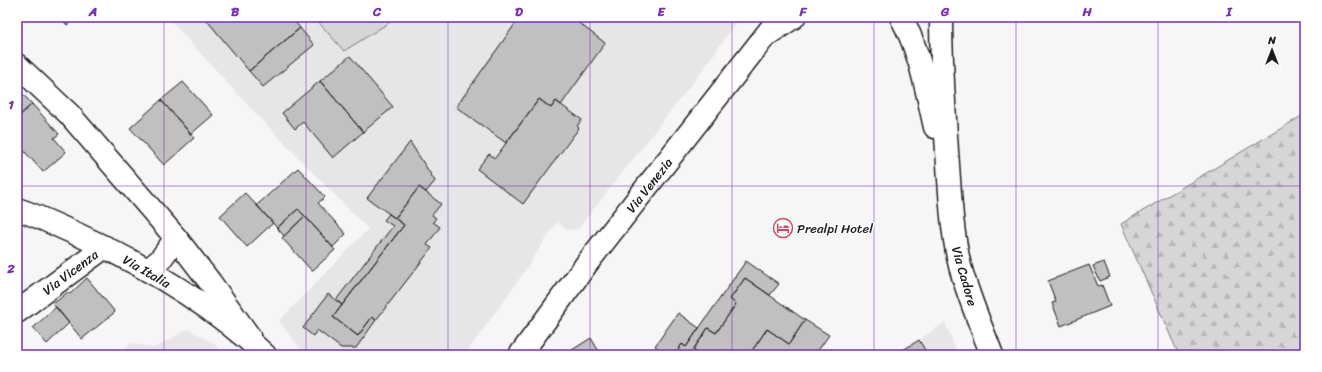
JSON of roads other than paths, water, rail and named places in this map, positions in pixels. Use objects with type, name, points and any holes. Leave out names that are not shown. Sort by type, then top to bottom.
[{"type":"main road","name":"Via Venezia","points":[[520,355],[588,262],[774,26],[794,17]]},
{"type":"main road","points":[[941,17],[942,67],[950,195]]},
{"type":"main road","points":[[902,22],[924,77],[950,195]]},
{"type":"main road","points":[[17,65],[69,114],[176,238],[261,352]]},
{"type":"main road","name":"Via Cadore","points":[[950,195],[955,239],[961,266],[973,305],[992,355]]},
{"type":"main road","name":"Via Italia","points":[[17,209],[37,216],[105,247],[148,270],[185,293],[213,313],[261,352]]},
{"type":"main road","points":[[148,270],[160,260],[176,238]]},
{"type":"main road","name":"Via Vicenza","points":[[17,312],[105,247]]},
{"type":"place","name":"Prealpi Hotel","points":[[783,228]]}]
